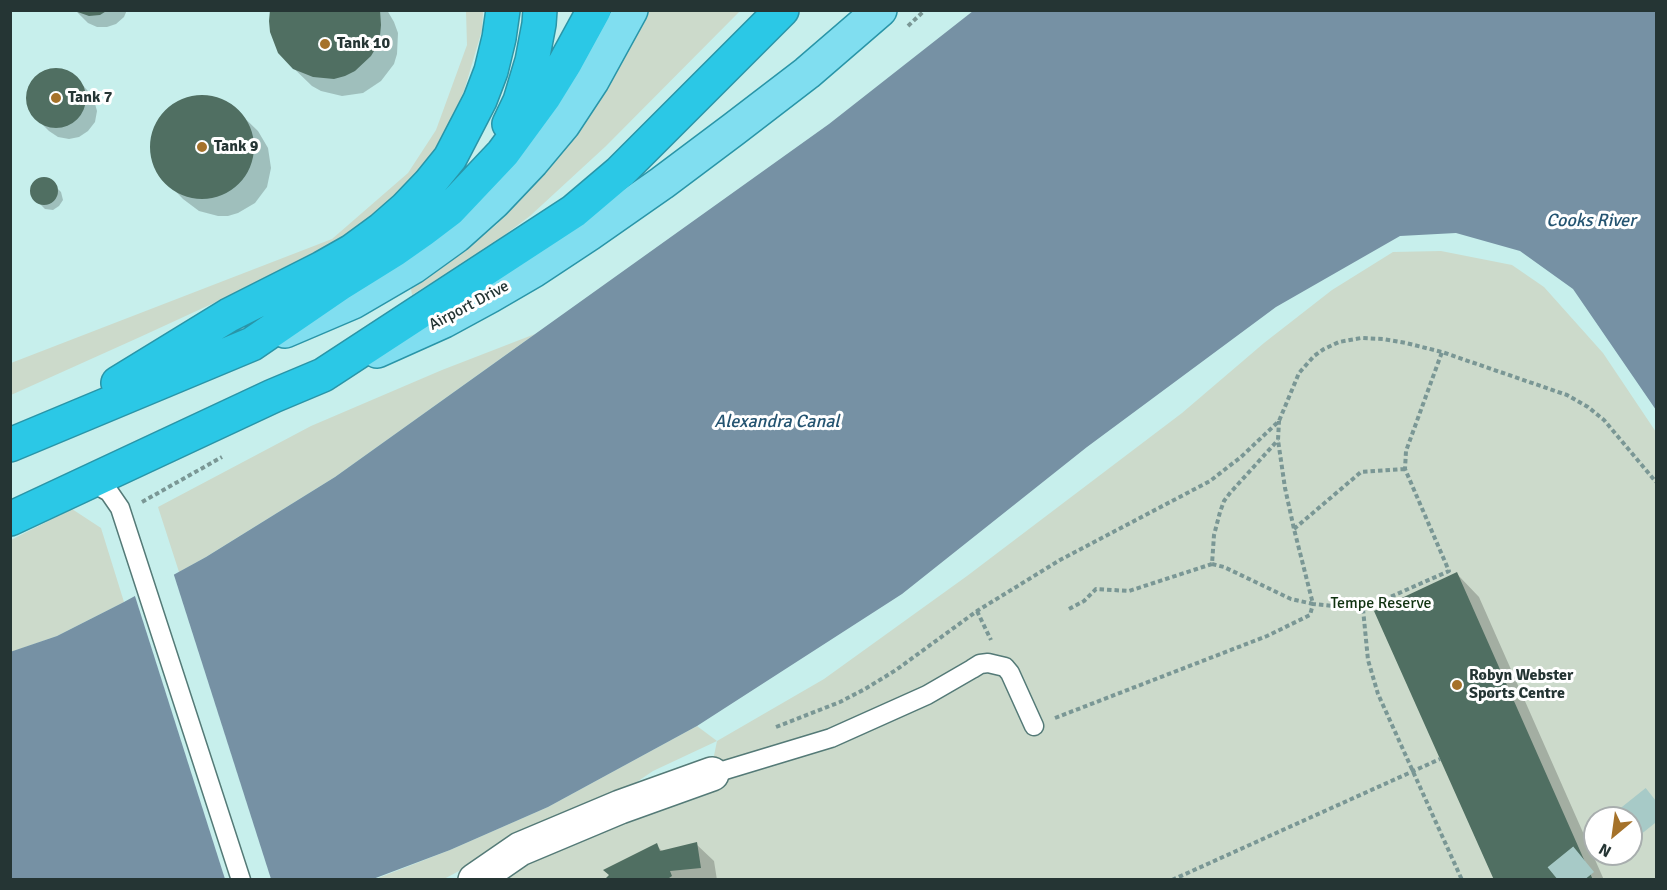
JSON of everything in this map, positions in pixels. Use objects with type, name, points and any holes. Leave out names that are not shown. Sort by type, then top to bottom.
[{"type":"highway","points":[[19,442],[229,315],[322,268],[382,230],[429,184],[450,158],[480,100],[491,71],[503,10]]},
{"type":"highway","points":[[450,209],[484,165],[507,130],[520,101],[532,61],[540,10]]},
{"type":"highway","points":[[19,442],[252,344],[394,250],[509,167],[544,97],[566,63],[594,10]]},
{"type":"highway","points":[[323,375],[574,211],[620,172],[782,10]]},
{"type":"highway","name":"Airport Drive","points":[[10,519],[273,396],[323,375]]},
{"type":"main road","points":[[252,344],[353,302],[413,267],[456,236],[494,202],[509,167],[563,125],[592,81],[631,10]]},
{"type":"main road","name":"Airport Drive","points":[[323,375],[444,321],[516,281],[589,234],[742,123],[815,66],[880,10]]},
{"type":"street","points":[[475,879],[520,849],[620,807],[712,774]]},
{"type":"lane","points":[[86,483],[109,492],[126,522],[241,879]]},
{"type":"lane","points":[[712,774],[831,738],[927,695],[980,664],[988,663],[1005,667],[1010,673],[1034,726]]},
{"type":"path","points":[[1034,726],[1268,636],[1310,615],[1313,604],[1285,488],[1278,441],[1279,421],[1299,373],[1314,356],[1340,342],[1361,338],[1383,339],[1442,352],[1567,395],[1588,406],[1604,420],[1656,482]]},
{"type":"path","points":[[1068,609],[1084,601],[1096,589],[1129,591],[1212,564],[1224,567],[1291,599],[1313,604],[1363,609],[1449,571],[1405,470],[1406,451],[1442,352]]},
{"type":"path","points":[[769,730],[840,702],[865,689],[896,670],[977,611],[1060,560],[1210,481],[1241,457],[1279,421]]},
{"type":"path","points":[[1212,564],[1214,535],[1224,501],[1278,441]]},
{"type":"path","points":[[1294,529],[1361,472],[1405,470]]},
{"type":"path","points":[[1363,609],[1368,660],[1377,694],[1462,879]]},
{"type":"path","points":[[1172,879],[1440,759]]},
{"type":"green space","points":[[466,11],[483,11],[482,30],[464,91],[443,140],[381,211],[341,242],[305,261],[11,395],[11,363],[332,239],[408,173],[436,130],[467,45]]},
{"type":"green space","points":[[642,11],[740,11],[606,146],[530,216],[483,251],[412,295],[411,289],[496,225],[575,135]]},
{"type":"green space","name":"Tempe Reserve","points":[[1441,251],[1512,265],[1544,287],[1603,353],[1656,432],[1656,879],[503,879],[518,869],[599,832],[706,795],[717,741],[824,679],[967,576],[1182,413],[1264,343],[1332,290],[1393,252]]},
{"type":"green space","points":[[535,334],[335,477],[179,572],[158,507],[311,426],[442,370]]},
{"type":"green space","points":[[72,509],[101,528],[124,602],[57,636],[11,652],[11,540]]},
{"type":"green space","points":[[697,726],[717,741],[653,771],[625,790],[523,837],[444,879],[373,880],[450,850],[548,807]]},
{"type":"water","name":"Alexandra Canal","points":[[973,11],[1656,11],[1656,410],[1573,289],[1520,251],[1456,233],[1400,236],[1276,307],[1087,447],[902,594],[697,726],[548,807],[450,850],[373,879],[11,879],[10,652],[57,636],[124,602],[206,557],[335,477],[829,124]]},
{"type":"pier","points":[[173,572],[271,879],[225,879],[134,593]]},
{"type":"building","points":[[72,10],[108,10],[100,15],[89,16]]},
{"type":"building","name":"Tank 10","points":[[270,10],[380,10],[380,36],[371,56],[355,71],[334,79],[313,77],[293,69],[278,53],[270,32]]},
{"type":"building","name":"Tank 7","points":[[56,68],[77,77],[86,98],[77,119],[56,128],[35,119],[26,98],[35,77]]},
{"type":"building","name":"Tank 9","points":[[202,95],[222,99],[239,110],[250,127],[254,147],[250,167],[239,184],[222,195],[202,199],[182,195],[165,184],[154,167],[150,147],[154,127],[165,110],[182,99]]},
{"type":"building","points":[[44,177],[54,181],[58,191],[54,201],[44,205],[34,201],[30,191],[34,181]]},
{"type":"building","name":"Robyn Webster Sports Centre","points":[[1457,572],[1583,857],[1583,866],[1587,866],[1593,880],[1494,880],[1374,611]]},
{"type":"building","points":[[697,842],[701,868],[670,871],[672,876],[666,880],[604,880],[609,875],[603,870],[657,843],[660,851]]},
{"type":"tunnel","points":[[1643,811],[1656,801]]},
{"type":"tunnel","points":[[1558,880],[1583,860]]},
{"type":"place","name":"Tank 10","points":[[325,44]]},
{"type":"place","name":"Tank 7","points":[[56,98]]},
{"type":"place","name":"Tank 9","points":[[202,147]]},
{"type":"place","name":"Robyn Webster Sports Centre","points":[[1457,685]]},
{"type":"water label","name":"Cooks River","points":[[1591,221]]}]
